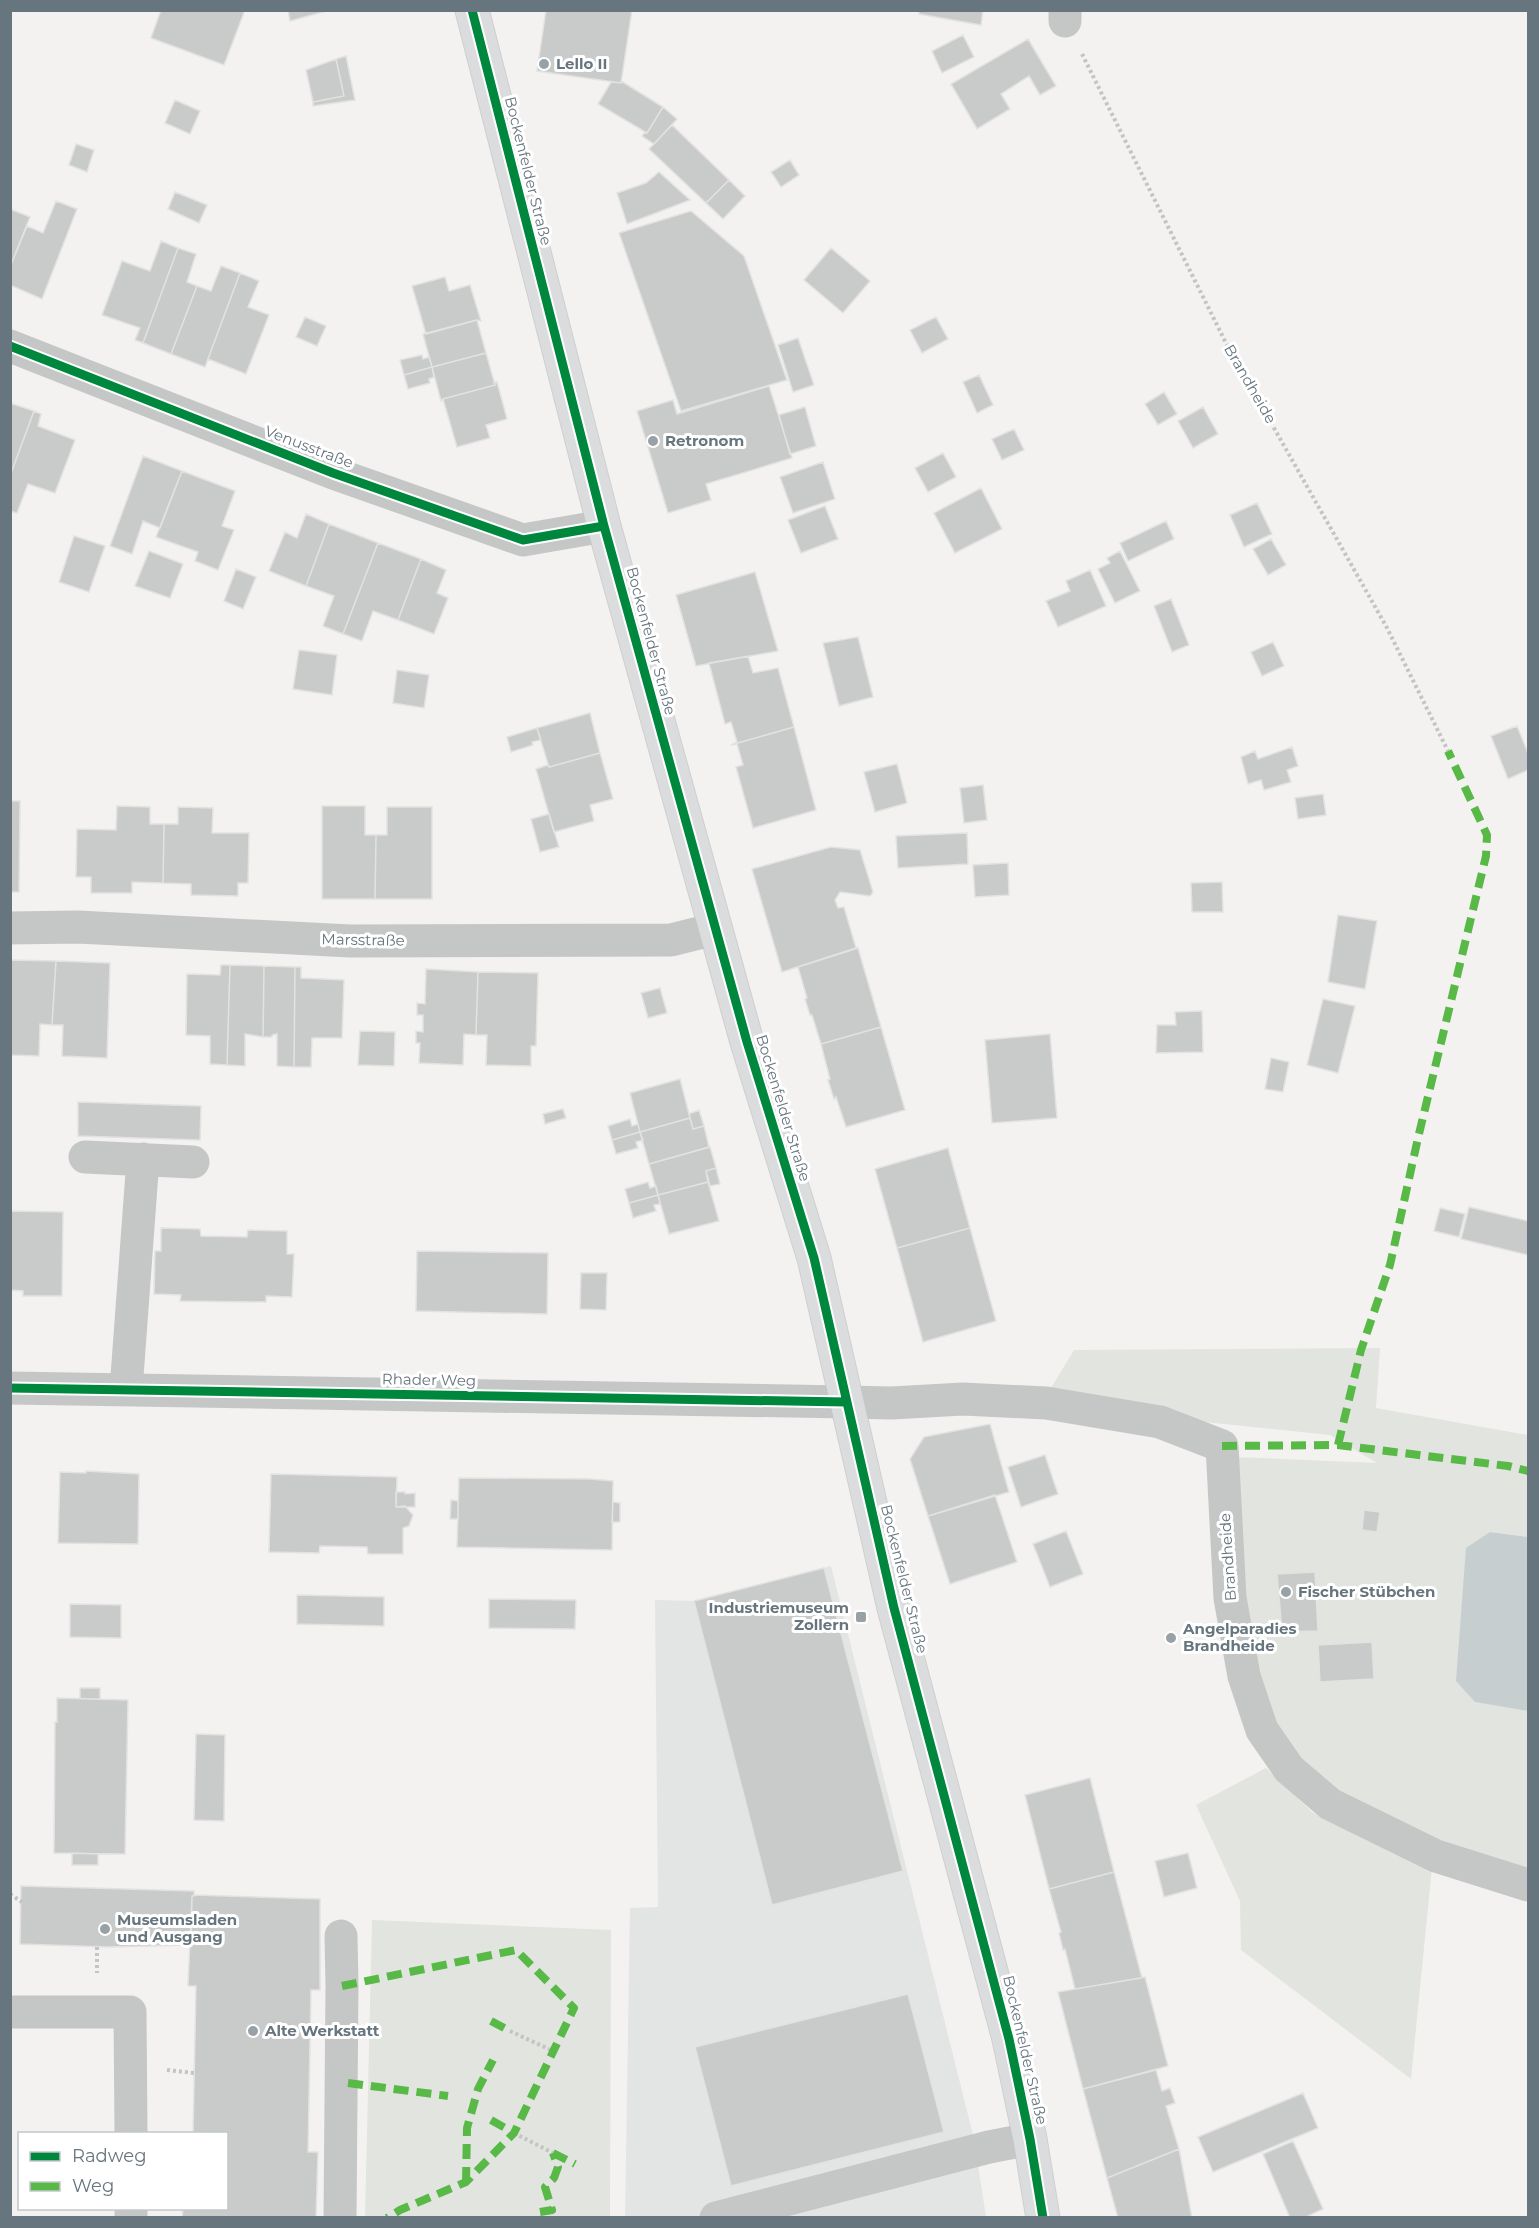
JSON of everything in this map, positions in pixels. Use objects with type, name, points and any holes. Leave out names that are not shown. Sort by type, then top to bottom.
[{"type":"main road","name":"Bockenfelder Straße","points":[[472,11],[604,526],[747,1042],[814,1258],[894,1608],[1009,2038],[1043,2217]]},
{"type":"street","name":"Venusstraße","points":[[10,346],[333,473],[523,540],[604,526]]},
{"type":"street","name":"Marsstraße","points":[[10,928],[78,927],[350,941],[671,940],[715,929]]},
{"type":"street","points":[[85,1157],[193,1162]]},
{"type":"street","points":[[126,1390],[143,1159]]},
{"type":"street","name":"Rhader Weg","points":[[10,1388],[846,1402]]},
{"type":"street","name":"Brandheide","points":[[846,1402],[963,1399],[1046,1403],[1160,1422],[1222,1446],[1230,1599],[1244,1676],[1262,1730],[1289,1769],[1330,1804],[1436,1856],[1528,1885]]},
{"type":"street","points":[[340,2217],[341,1936]]},
{"type":"street","points":[[10,2012],[130,2012],[131,2132]]},
{"type":"street","points":[[716,2217],[989,2147],[1030,2139]]},
{"type":"path","points":[[10,1894],[22,1902]]},
{"type":"path","points":[[510,2031],[553,2051]]},
{"type":"path","points":[[514,2133],[553,2152]]},
{"type":"shaded area","points":[[1380,1348],[1376,1408],[1528,1435],[1528,1537],[1490,1532],[1475,1702],[1528,1711],[1528,1874],[1404,1836],[1294,1759],[1264,1699],[1242,1604],[1234,1457],[1377,1463],[1330,1435],[1205,1422],[1051,1388],[1074,1350]]},
{"type":"shaded area","points":[[1490,1532],[1528,1537],[1528,1711],[1475,1702],[1456,1681],[1466,1548]]},
{"type":"shaded area","points":[[831,1566],[974,2139],[986,2217],[625,2218],[630,1908],[658,1907],[655,1600],[694,1601]]},
{"type":"shaded area","points":[[1266,1768],[1312,1812],[1432,1867],[1411,2079],[1241,1950],[1240,1901],[1196,1805]]},
{"type":"shaded area","points":[[372,1920],[611,1930],[610,2217],[365,2217]]},
{"type":"building","points":[[161,10],[245,10],[224,65],[151,38]]},
{"type":"building","points":[[288,10],[330,10],[290,21]]},
{"type":"building","points":[[546,10],[632,10],[621,83],[537,71]]},
{"type":"building","points":[[919,10],[983,10],[981,25],[919,14]]},
{"type":"building","points":[[963,35],[974,57],[942,73],[932,51]]},
{"type":"building","points":[[1028,39],[1056,86],[1040,95],[1029,76],[1001,94],[1010,109],[977,129],[951,84]]},
{"type":"building","points":[[346,56],[355,100],[313,106],[313,102],[344,96],[336,59]]},
{"type":"building","points":[[336,59],[344,96],[313,102],[306,70]]},
{"type":"building","points":[[621,81],[663,107],[647,133],[598,104],[611,82],[621,83]]},
{"type":"building","points":[[175,100],[200,111],[190,134],[165,123]]},
{"type":"building","points":[[663,107],[677,119],[654,144],[642,136],[645,132],[647,133]]},
{"type":"building","points":[[672,125],[729,180],[706,203],[649,149]]},
{"type":"building","points":[[76,144],[94,150],[87,172],[69,165]]},
{"type":"building","points":[[790,160],[799,175],[781,187],[771,172]]},
{"type":"building","points":[[659,172],[690,200],[627,224],[617,193],[646,183]]},
{"type":"building","points":[[729,180],[745,196],[723,219],[706,203]]},
{"type":"building","points":[[175,192],[207,205],[199,223],[168,209]]},
{"type":"building","points":[[56,201],[77,209],[42,299],[10,285],[10,267],[27,226],[43,233]]},
{"type":"building","points":[[10,209],[30,217],[10,267]]},
{"type":"building","points":[[691,211],[744,256],[787,380],[681,411],[619,233]]},
{"type":"building","points":[[161,241],[178,248],[143,343],[135,340],[140,328],[102,315],[122,261],[150,271]]},
{"type":"building","points":[[178,248],[196,254],[187,282],[197,286],[171,354],[143,343]]},
{"type":"building","points":[[831,248],[870,281],[843,313],[804,280]]},
{"type":"building","points":[[221,266],[240,273],[205,367],[171,354],[197,286],[211,291]]},
{"type":"building","points":[[240,273],[259,281],[248,307],[269,315],[246,374],[208,359]]},
{"type":"building","points":[[445,277],[449,291],[470,285],[481,321],[477,320],[426,334],[412,286]]},
{"type":"building","points":[[305,317],[326,326],[317,346],[296,337]]},
{"type":"building","points":[[936,317],[948,339],[922,353],[910,330]]},
{"type":"building","points":[[477,320],[486,353],[432,367],[423,334]]},
{"type":"building","points":[[798,338],[814,385],[793,392],[778,345]]},
{"type":"building","points":[[486,353],[495,385],[441,401],[432,367]]},
{"type":"building","points":[[422,355],[423,359],[429,357],[432,367],[404,375],[400,360]]},
{"type":"building","points":[[432,367],[434,377],[429,379],[430,383],[408,389],[404,375]]},
{"type":"building","points":[[979,375],[993,405],[977,413],[963,382]]},
{"type":"building","points":[[497,382],[507,419],[486,425],[490,438],[457,447],[443,399],[495,385],[494,383]]},
{"type":"building","points":[[769,386],[792,458],[706,484],[711,500],[668,513],[637,411],[673,400],[677,414]]},
{"type":"building","points":[[1164,392],[1177,414],[1158,425],[1145,404]]},
{"type":"building","points":[[10,403],[34,411],[10,476]]},
{"type":"building","points":[[805,407],[816,446],[790,454],[779,415]]},
{"type":"building","points":[[1203,407],[1218,434],[1193,448],[1178,421]]},
{"type":"building","points":[[34,411],[41,414],[38,426],[75,440],[55,493],[28,484],[17,513],[10,511],[10,476]]},
{"type":"building","points":[[1014,429],[1024,450],[1002,460],[992,439]]},
{"type":"building","points":[[943,453],[956,477],[928,492],[915,468]]},
{"type":"building","points":[[143,456],[182,471],[160,528],[143,521],[132,554],[110,546]]},
{"type":"building","points":[[823,462],[835,499],[793,513],[780,477]]},
{"type":"building","points":[[182,471],[235,491],[222,526],[234,530],[218,570],[195,561],[198,552],[156,537]]},
{"type":"building","points":[[981,488],[1002,529],[955,553],[934,513]]},
{"type":"building","points":[[1257,503],[1272,534],[1244,547],[1230,515]]},
{"type":"building","points":[[825,506],[838,539],[801,553],[788,520]]},
{"type":"building","points":[[306,514],[329,524],[306,586],[269,571],[285,532],[297,538]]},
{"type":"building","points":[[1166,521],[1174,539],[1128,561],[1120,543]]},
{"type":"building","points":[[329,524],[378,543],[343,634],[323,626],[334,596],[306,586]]},
{"type":"building","points":[[74,536],[105,546],[89,592],[59,582]]},
{"type":"building","points":[[1271,539],[1286,565],[1268,575],[1253,549]]},
{"type":"building","points":[[378,543],[421,559],[398,620],[373,611],[362,641],[343,634]]},
{"type":"building","points":[[149,551],[183,564],[170,598],[135,586]]},
{"type":"building","points":[[1120,551],[1140,591],[1115,603],[1098,569],[1110,563],[1107,558]]},
{"type":"building","points":[[421,559],[446,570],[437,593],[448,598],[434,634],[398,620]]},
{"type":"building","points":[[236,569],[256,577],[243,609],[224,601]]},
{"type":"building","points":[[1090,570],[1106,606],[1058,627],[1046,601],[1070,591],[1066,581]]},
{"type":"building","points":[[755,572],[778,651],[696,666],[676,595]]},
{"type":"building","points":[[1171,599],[1189,645],[1172,652],[1154,606]]},
{"type":"building","points":[[858,637],[873,697],[839,706],[823,643]]},
{"type":"building","points":[[1273,642],[1284,666],[1262,676],[1251,652]]},
{"type":"building","points":[[299,650],[337,655],[332,695],[293,689]]},
{"type":"building","points":[[748,656],[753,673],[778,668],[794,727],[731,745],[737,742],[731,722],[725,724],[709,663]]},
{"type":"building","points":[[397,670],[429,675],[424,708],[393,703]]},
{"type":"building","points":[[590,713],[600,753],[549,767],[537,728]]},
{"type":"building","points":[[1517,726],[1528,753],[1528,770],[1508,779],[1491,736]]},
{"type":"building","points":[[794,727],[816,810],[753,828],[736,767],[743,765],[737,744],[731,745]]},
{"type":"building","points":[[537,728],[541,740],[511,752],[507,737]]},
{"type":"building","points":[[1292,747],[1298,766],[1287,770],[1291,782],[1264,790],[1261,780],[1248,784],[1241,757],[1255,751],[1258,759]]},
{"type":"building","points":[[600,753],[613,799],[590,805],[594,821],[554,832],[536,769]]},
{"type":"building","points":[[897,764],[907,803],[875,812],[864,772]]},
{"type":"building","points":[[983,785],[987,820],[964,823],[960,788]]},
{"type":"building","points":[[1323,794],[1326,815],[1298,819],[1295,798]]},
{"type":"building","points":[[10,801],[20,801],[19,892],[10,892]]},
{"type":"building","points":[[117,806],[150,807],[150,824],[164,824],[163,883],[132,882],[132,893],[91,893],[91,877],[76,877],[77,829],[116,830]]},
{"type":"building","points":[[322,806],[365,806],[365,835],[376,835],[375,899],[322,899]]},
{"type":"building","points":[[178,807],[213,808],[212,833],[249,833],[248,883],[238,883],[238,896],[191,895],[191,884],[163,883],[164,824],[178,824]]},
{"type":"building","points":[[387,807],[432,807],[432,899],[375,899],[376,835],[387,835]]},
{"type":"building","points":[[549,814],[559,847],[540,852],[531,819]]},
{"type":"building","points":[[967,833],[968,864],[898,868],[896,836]]},
{"type":"building","points":[[831,847],[860,850],[873,892],[870,896],[840,892],[835,900],[838,908],[844,907],[856,948],[782,972],[752,869]]},
{"type":"building","points":[[1008,863],[1009,895],[975,897],[973,865]]},
{"type":"building","points":[[1222,882],[1223,912],[1192,912],[1191,883]]},
{"type":"building","points":[[1338,915],[1377,921],[1365,989],[1328,982]]},
{"type":"building","points":[[858,948],[881,1027],[821,1044],[805,999],[807,998],[798,967]]},
{"type":"building","points":[[10,960],[56,961],[52,1025],[40,1024],[39,1056],[10,1055]]},
{"type":"building","points":[[56,961],[110,963],[107,1058],[62,1056],[63,1025],[52,1025]]},
{"type":"building","points":[[221,965],[230,965],[227,1065],[210,1064],[210,1036],[186,1035],[187,974],[220,975]]},
{"type":"building","points":[[230,965],[264,966],[263,1037],[245,1034],[245,1066],[227,1065]]},
{"type":"building","points":[[264,966],[295,967],[294,1067],[277,1066],[277,1034],[272,1037],[263,1037]]},
{"type":"building","points":[[295,967],[301,967],[301,978],[344,980],[342,1038],[312,1038],[311,1067],[294,1067]]},
{"type":"building","points":[[426,969],[478,972],[476,1035],[464,1034],[463,1065],[419,1063],[420,1043],[416,1043],[416,1031],[423,1032],[423,1015],[417,1015],[417,1003],[425,1004]]},
{"type":"building","points":[[478,972],[538,973],[536,1046],[531,1046],[531,1066],[486,1065],[487,1035],[476,1035]]},
{"type":"building","points":[[660,988],[667,1013],[648,1018],[641,993]]},
{"type":"building","points":[[1323,999],[1355,1006],[1338,1073],[1307,1065]]},
{"type":"building","points":[[1202,1011],[1203,1052],[1156,1053],[1157,1025],[1176,1025],[1175,1012]]},
{"type":"building","points":[[881,1027],[905,1110],[846,1127],[828,1080],[830,1079],[821,1044]]},
{"type":"building","points":[[360,1031],[395,1032],[394,1066],[358,1065]]},
{"type":"building","points":[[1050,1034],[1057,1118],[992,1123],[985,1040]]},
{"type":"building","points":[[1271,1058],[1289,1062],[1283,1092],[1265,1089]]},
{"type":"building","points":[[680,1079],[690,1118],[640,1132],[630,1093]]},
{"type":"building","points":[[78,1102],[201,1106],[200,1140],[78,1136]]},
{"type":"building","points":[[563,1109],[566,1118],[545,1124],[543,1114]]},
{"type":"building","points":[[699,1110],[704,1126],[693,1129],[689,1114]]},
{"type":"building","points":[[690,1118],[693,1129],[704,1126],[709,1147],[649,1164],[640,1132]]},
{"type":"building","points":[[630,1119],[632,1126],[638,1124],[640,1132],[612,1140],[608,1126]]},
{"type":"building","points":[[640,1132],[643,1140],[636,1142],[638,1148],[616,1154],[612,1140]]},
{"type":"building","points":[[710,1147],[716,1168],[706,1171],[708,1182],[658,1195],[649,1164]]},
{"type":"building","points":[[948,1148],[970,1228],[897,1248],[875,1169]]},
{"type":"building","points":[[716,1168],[720,1184],[710,1186],[706,1171]]},
{"type":"building","points":[[648,1182],[650,1188],[656,1186],[658,1195],[629,1203],[625,1189]]},
{"type":"building","points":[[708,1182],[719,1221],[669,1234],[658,1195]]},
{"type":"building","points":[[658,1195],[660,1204],[654,1205],[656,1211],[633,1218],[629,1203]]},
{"type":"building","points":[[1469,1207],[1528,1221],[1528,1255],[1461,1239]]},
{"type":"building","points":[[1440,1208],[1465,1214],[1459,1237],[1434,1231]]},
{"type":"building","points":[[10,1211],[63,1212],[62,1296],[23,1296],[23,1291],[10,1290]]},
{"type":"building","points":[[161,1228],[200,1229],[201,1236],[247,1237],[248,1230],[287,1231],[287,1254],[294,1254],[292,1297],[266,1296],[266,1302],[180,1301],[181,1295],[154,1294],[155,1251],[161,1251]]},
{"type":"building","points":[[970,1228],[996,1321],[923,1342],[897,1248]]},
{"type":"building","points":[[417,1251],[548,1253],[547,1314],[416,1311]]},
{"type":"building","points":[[581,1273],[607,1273],[606,1310],[580,1309]]},
{"type":"building","points":[[990,1424],[1009,1492],[928,1516],[910,1459],[924,1437]]},
{"type":"building","points":[[1045,1455],[1058,1494],[1021,1507],[1008,1467]]},
{"type":"building","points":[[86,1471],[139,1474],[138,1544],[58,1543],[60,1472],[86,1473]]},
{"type":"building","points":[[271,1474],[397,1477],[396,1507],[405,1506],[413,1515],[409,1526],[403,1528],[403,1554],[368,1554],[367,1547],[320,1546],[319,1553],[269,1552]]},
{"type":"building","points":[[459,1478],[613,1481],[612,1550],[457,1547]]},
{"type":"building","points":[[396,1492],[415,1493],[415,1507],[396,1507]]},
{"type":"building","points":[[995,1495],[1017,1562],[950,1584],[928,1516]]},
{"type":"building","points":[[451,1500],[458,1501],[458,1519],[450,1519]]},
{"type":"building","points":[[613,1502],[620,1503],[620,1522],[612,1522]]},
{"type":"building","points":[[1364,1510],[1380,1512],[1377,1532],[1362,1530]]},
{"type":"building","points":[[1066,1531],[1083,1574],[1050,1587],[1033,1544]]},
{"type":"building","points":[[824,1568],[903,1871],[772,1905],[694,1601]]},
{"type":"building","points":[[1315,1572],[1318,1631],[1282,1632],[1277,1574]]},
{"type":"building","points":[[297,1595],[384,1597],[384,1626],[297,1624]]},
{"type":"building","points":[[489,1599],[576,1600],[575,1629],[489,1628]]},
{"type":"building","points":[[70,1604],[121,1605],[121,1638],[70,1637]]},
{"type":"building","points":[[1372,1642],[1374,1679],[1320,1682],[1318,1645]]},
{"type":"building","points":[[80,1688],[100,1688],[100,1699],[80,1699]]},
{"type":"building","points":[[57,1698],[128,1700],[125,1854],[54,1853]]},
{"type":"building","points":[[196,1734],[225,1735],[224,1821],[194,1820]]},
{"type":"building","points":[[1090,1778],[1114,1872],[1049,1889],[1025,1795]]},
{"type":"building","points":[[72,1853],[98,1854],[98,1865],[72,1865]]},
{"type":"building","points":[[1188,1853],[1197,1888],[1164,1897],[1155,1861]]},
{"type":"building","points":[[1114,1872],[1142,1978],[1075,1989],[1065,1949],[1063,1950],[1059,1933],[1061,1932],[1049,1889]]},
{"type":"building","name":"Museumsladen und Ausgang","points":[[21,1886],[194,1891],[191,1945],[108,1947],[20,1944]]},
{"type":"building","name":"Alte Werkstatt","points":[[192,1896],[320,1899],[320,1990],[311,1990],[308,2152],[318,2152],[316,2218],[182,2218],[183,2210],[228,2210],[228,2132],[193,2132],[196,1986],[188,1986]]},
{"type":"building","points":[[1145,1977],[1168,2066],[1083,2089],[1058,1992]]},
{"type":"building","points":[[908,1994],[944,2132],[731,2186],[695,2047]]},
{"type":"building","points":[[1156,2070],[1162,2091],[1170,2088],[1175,2103],[1166,2106],[1179,2149],[1107,2178],[1083,2089]]},
{"type":"building","points":[[1303,2093],[1318,2128],[1213,2172],[1198,2137]]},
{"type":"building","points":[[1293,2141],[1323,2209],[1304,2218],[1290,2218],[1263,2154]]},
{"type":"building","points":[[1179,2149],[1192,2218],[1118,2218],[1107,2178]]},
{"type":"marked path","points":[[1338,1445],[1361,1350],[1390,1265],[1486,856],[1487,835],[1448,751]]},
{"type":"marked path","points":[[1222,1446],[1338,1445],[1508,1466],[1528,1471]]},
{"type":"marked path","points":[[342,1986],[516,1950],[574,2008],[514,2133],[466,2182],[400,2210],[387,2218]]},
{"type":"marked path","points":[[491,2021],[510,2031]]},
{"type":"marked path","points":[[466,2182],[467,2128],[478,2089],[493,2060]]},
{"type":"marked path","points":[[348,2083],[448,2096]]},
{"type":"marked path","points":[[491,2120],[514,2133]]},
{"type":"marked path","points":[[553,2153],[575,2164]]},
{"type":"marked path","points":[[540,2212],[552,2210],[545,2187],[554,2178],[558,2167],[553,2153]]},
{"type":"cycle path","points":[[472,10],[604,526],[747,1042],[814,1258],[894,1608],[1009,2039],[1030,2139],[1043,2218]]},
{"type":"cycle path","points":[[10,346],[333,473],[523,540],[604,526]]},
{"type":"cycle path","points":[[10,1388],[846,1402]]},
{"type":"place","name":"Lello II","points":[[544,64]]},
{"type":"place","name":"Retronom","points":[[653,441]]},
{"type":"place","name":"Fischer Stübchen","points":[[1286,1592]]},
{"type":"place","name":"Industriemuseum Zollern","points":[[861,1617]]},
{"type":"place","name":"Angelparadies Brandheide","points":[[1171,1638]]},
{"type":"place","name":"Museumsladen und Ausgang","points":[[105,1929]]},
{"type":"place","name":"Alte Werkstatt","points":[[253,2031]]}]
